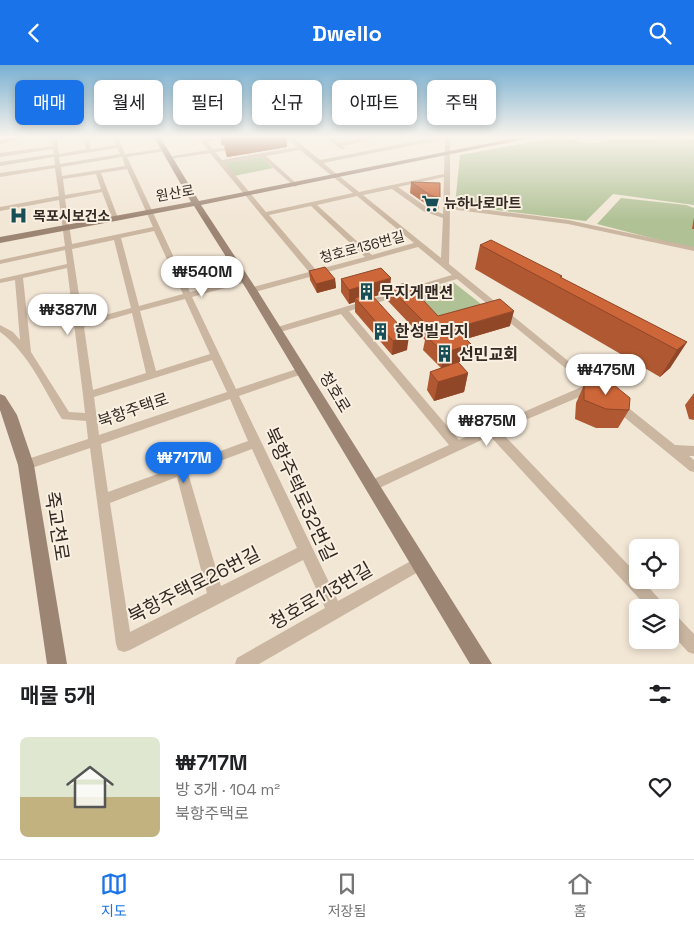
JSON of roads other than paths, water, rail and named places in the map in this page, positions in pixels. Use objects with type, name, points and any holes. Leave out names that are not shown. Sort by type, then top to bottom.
[{"type":"street","points":[[0,175],[65,165]]},
{"type":"street","name":"청호로","points":[[174,165],[196,203],[482,664]]},
{"type":"street","points":[[223,165],[313,273]]},
{"type":"street","points":[[273,165],[295,185]]},
{"type":"street","points":[[322,165],[694,467]]},
{"type":"street","name":"원산로","points":[[0,240],[396,165]]},
{"type":"street","points":[[446,265],[448,165]]},
{"type":"street","name":"북항주택로","points":[[58,166],[94,441],[301,371]]},
{"type":"street","points":[[59,178],[129,167]]},
{"type":"street","name":"북항주택로32번길","points":[[129,167],[232,394],[334,610]]},
{"type":"street","points":[[98,172],[115,218]]},
{"type":"street","points":[[265,214],[448,175]]},
{"type":"street","points":[[394,187],[430,212],[438,216],[447,217]]},
{"type":"street","points":[[0,209],[105,190]]},
{"type":"street","points":[[312,204],[370,257]]},
{"type":"street","points":[[447,207],[568,221],[694,249]]},
{"type":"street","points":[[0,262],[158,228]]},
{"type":"street","points":[[117,237],[152,375]]},
{"type":"street","name":"청호로136번길","points":[[78,325],[188,296],[313,273],[420,244]]},
{"type":"street","points":[[0,281],[70,265]]},
{"type":"street","points":[[277,331],[458,276]]},
{"type":"street","points":[[19,277],[26,353]]},
{"type":"street","points":[[343,310],[457,446]]},
{"type":"street","points":[[0,328],[10,333],[26,353],[66,416],[91,417]]},
{"type":"street","points":[[88,395],[215,356]]},
{"type":"street","points":[[371,486],[492,430],[594,386]]},
{"type":"street","name":"죽교천로","points":[[0,399],[10,415],[26,465],[57,664]]},
{"type":"street","points":[[492,430],[650,599]]},
{"type":"street","points":[[26,465],[94,441]]},
{"type":"street","name":"북항주택로26번길","points":[[94,441],[124,644],[305,551]]},
{"type":"street","points":[[104,499],[255,443]]},
{"type":"street","points":[[673,450],[694,451]]},
{"type":"street","points":[[181,471],[216,597]]},
{"type":"street","name":"청호로113번길","points":[[246,663],[334,610],[420,563]]},
{"type":"street","points":[[679,630],[694,646]]},
{"type":"place","name":"뉴하나로마트","points":[[430,203]]},
{"type":"place","name":"목포시보건소","points":[[19,216]]},
{"type":"place","name":"무지게맨션","points":[[366,292]]},
{"type":"place","name":"한성빌리지","points":[[381,331]]},
{"type":"place","name":"선민교회","points":[[445,354]]}]
